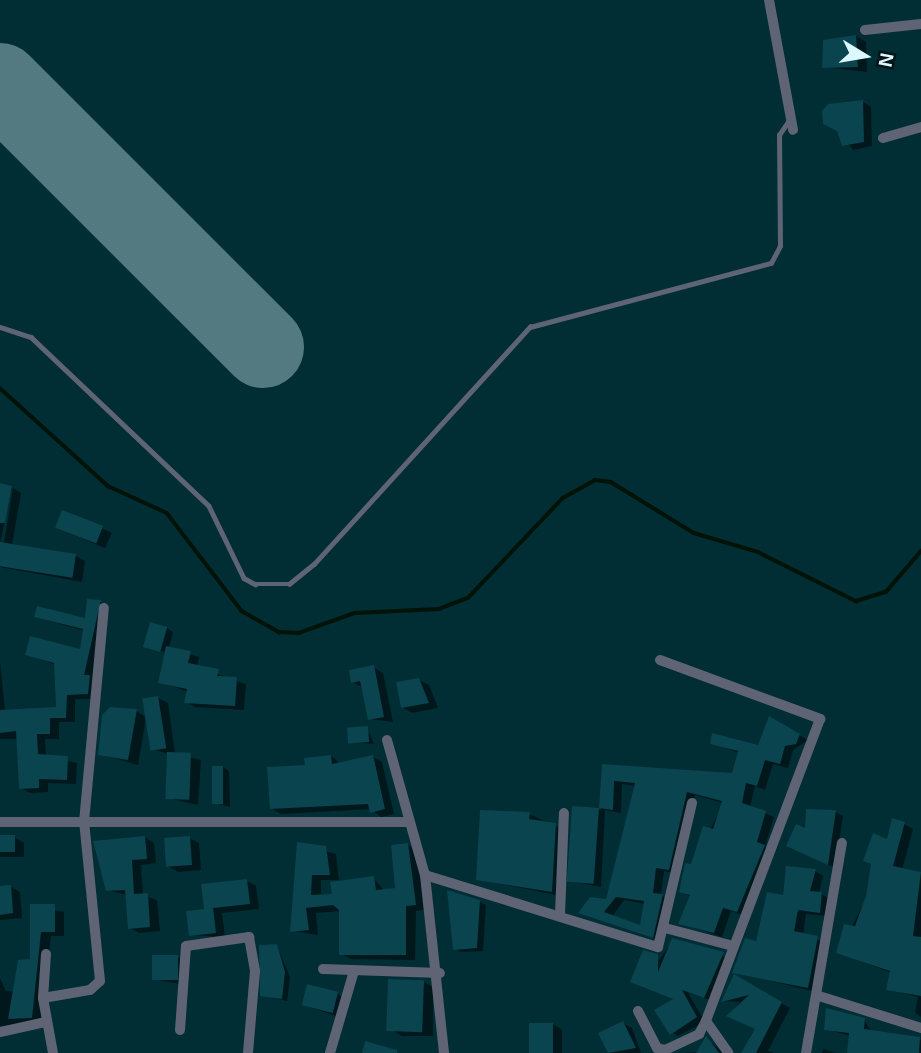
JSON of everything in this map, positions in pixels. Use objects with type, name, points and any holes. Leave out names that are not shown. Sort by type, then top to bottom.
[{"type":"street","points":[[769,0],[793,130]]},
{"type":"street","points":[[865,30],[921,24]]},
{"type":"street","points":[[883,138],[921,127]]},
{"type":"street","points":[[43,999],[90,990],[100,981],[84,822],[104,608]]},
{"type":"street","points":[[638,1011],[657,1048],[665,1050],[699,1034],[820,719],[660,660]]},
{"type":"street","points":[[387,740],[406,822],[425,876],[440,972],[444,1053]]},
{"type":"street","points":[[425,876],[560,915],[652,947],[661,944],[692,803]]},
{"type":"street","points":[[560,915],[564,813]]},
{"type":"street","points":[[0,822],[406,822]]},
{"type":"street","points":[[806,1053],[819,996],[842,843]]},
{"type":"street","points":[[665,928],[733,946]]},
{"type":"street","points":[[180,1030],[186,946],[250,937],[255,971],[248,1053]]},
{"type":"street","points":[[46,954],[43,999],[53,1053]]},
{"type":"street","points":[[323,969],[440,972]]},
{"type":"street","points":[[330,1053],[354,971]]},
{"type":"street","points":[[819,996],[921,1028]]},
{"type":"street","points":[[706,1021],[727,1053]]},
{"type":"street","points":[[0,1032],[46,1022]]},
{"type":"lane","points":[[0,327],[31,337],[209,506],[244,578],[256,584],[289,584],[314,565],[530,327],[771,263],[780,246],[779,135],[791,119]]},
{"type":"building","points":[[856,35],[858,67],[822,68],[823,40]]},
{"type":"building","points":[[863,100],[864,142],[842,146],[837,131],[823,124],[822,111],[828,104]]},
{"type":"building","points":[[0,483],[12,486],[5,523],[0,523]]},
{"type":"building","points":[[62,510],[103,526],[96,544],[55,528]]},
{"type":"building","points":[[0,542],[76,554],[72,578],[0,566]]},
{"type":"building","points":[[87,599],[101,600],[84,675],[90,675],[88,694],[67,695],[66,718],[50,718],[50,734],[37,734],[38,754],[68,756],[67,780],[39,779],[39,788],[19,789],[16,731],[0,733],[0,710],[56,707],[54,663],[25,655],[30,636],[80,649],[83,629],[34,617],[37,606],[85,618]]},
{"type":"building","points":[[150,622],[167,627],[160,652],[143,647]]},
{"type":"building","points":[[166,646],[191,651],[188,663],[219,669],[217,676],[237,677],[235,706],[184,703],[187,689],[158,683]]},
{"type":"building","points":[[374,665],[384,717],[368,720],[360,681],[351,683],[349,670]]},
{"type":"building","points":[[419,678],[429,703],[401,708],[396,682]]},
{"type":"building","points":[[158,696],[166,748],[150,751],[142,699]]},
{"type":"building","points":[[110,707],[137,709],[128,760],[98,755],[102,715]]},
{"type":"building","points":[[769,716],[800,734],[796,744],[785,746],[780,764],[765,760],[757,786],[746,783],[742,803],[766,811],[757,842],[765,845],[737,912],[723,908],[714,933],[678,924],[690,895],[679,892],[685,863],[691,864],[703,826],[713,829],[722,801],[687,792],[669,870],[656,868],[653,893],[663,894],[653,938],[578,913],[590,897],[606,899],[635,783],[614,781],[613,810],[599,808],[602,764],[732,773],[738,751],[710,744],[712,733],[758,745]],"holes":[[[616,897],[644,901],[640,925],[604,912]]]},
{"type":"building","points":[[368,726],[369,742],[348,743],[347,727]]},
{"type":"building","points":[[167,752],[191,753],[189,800],[165,799]]},
{"type":"building","points":[[331,755],[332,764],[373,755],[385,809],[370,813],[368,804],[270,809],[267,767],[305,765],[304,758]]},
{"type":"building","points":[[212,766],[223,766],[223,804],[212,804]]},
{"type":"building","points":[[572,806],[599,808],[594,884],[567,882]]},
{"type":"building","points":[[806,809],[836,810],[828,865],[786,846],[796,824],[805,828]]},
{"type":"building","points":[[480,810],[530,812],[529,819],[556,823],[552,892],[476,880]]},
{"type":"building","points":[[892,818],[905,822],[893,866],[921,872],[913,936],[921,937],[921,996],[886,990],[890,971],[836,953],[844,924],[855,926],[866,896],[871,864],[863,861],[873,833],[887,839]]},
{"type":"building","points":[[0,835],[15,835],[15,852],[0,852]]},
{"type":"building","points":[[145,836],[147,859],[132,860],[134,894],[148,893],[150,927],[128,929],[125,890],[106,891],[93,841]]},
{"type":"building","points":[[190,836],[192,865],[166,867],[164,838]]},
{"type":"building","points":[[297,842],[326,846],[330,875],[312,875],[311,895],[332,894],[330,882],[374,876],[376,890],[395,888],[391,845],[408,843],[416,905],[406,906],[406,955],[339,955],[339,910],[333,905],[306,908],[309,930],[290,932]]},
{"type":"building","points":[[786,866],[816,869],[810,891],[822,892],[820,913],[798,910],[794,931],[818,936],[808,988],[732,973],[745,938],[756,941],[767,892],[783,895]]},
{"type":"building","points":[[247,879],[250,904],[213,908],[216,933],[189,936],[186,911],[204,909],[201,884]]},
{"type":"building","points":[[11,885],[13,913],[0,915],[0,886]]},
{"type":"building","points":[[447,890],[480,900],[477,948],[453,950]]},
{"type":"building","points":[[30,904],[55,904],[55,932],[41,932],[32,1018],[8,1019],[18,960],[30,959]]},
{"type":"building","points":[[672,938],[724,952],[704,998],[682,990],[697,1017],[670,1035],[654,1010],[673,999],[630,982],[643,950],[658,954],[658,972]]},
{"type":"building","points":[[277,944],[285,972],[282,999],[260,996],[259,945]]},
{"type":"building","points":[[152,955],[178,955],[178,980],[152,980]]},
{"type":"building","points":[[734,974],[782,1002],[756,1053],[741,1053],[755,1029],[726,1016],[749,995],[721,1002]]},
{"type":"building","points":[[388,979],[424,980],[422,1032],[386,1031]]},
{"type":"building","points":[[307,984],[338,992],[333,1013],[302,1005]]},
{"type":"building","points":[[826,1008],[865,1018],[864,1029],[920,1037],[919,1053],[847,1053],[849,1033],[824,1030]]},
{"type":"building","points":[[623,1021],[636,1048],[608,1053],[598,1033]]},
{"type":"building","points":[[529,1023],[553,1023],[553,1053],[529,1053]]},
{"type":"building","points":[[706,1036],[711,1042],[719,1053],[696,1053]]},
{"type":"building","points":[[365,1041],[397,1050],[397,1053],[362,1053]]},
{"type":"waterway","points":[[0,388],[108,486],[167,513],[242,611],[279,632],[299,633],[355,613],[439,609],[468,598],[563,498],[595,480],[611,482],[694,533],[758,552],[856,601],[886,592],[921,551]]},
{"type":"runway","points":[[0,84],[263,347]]}]
